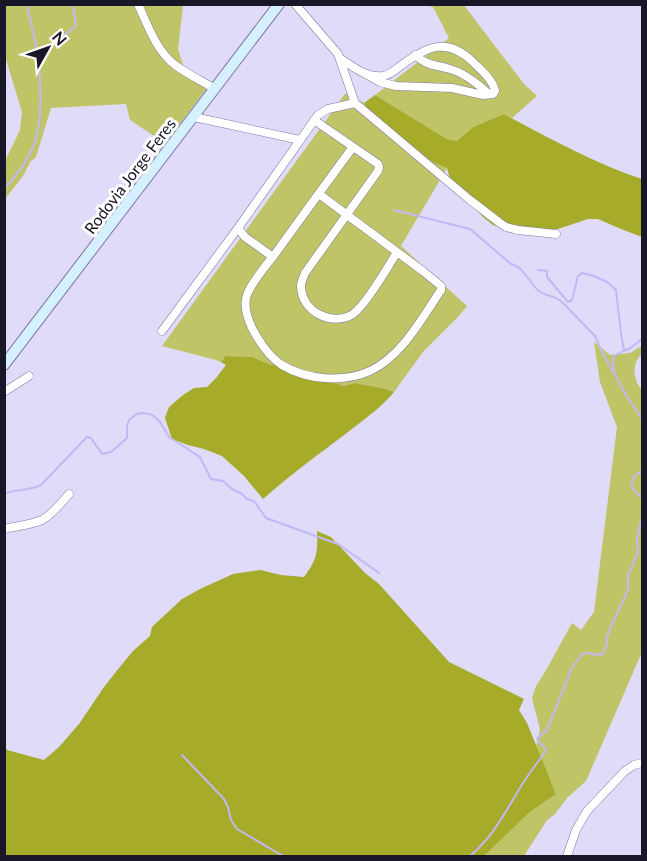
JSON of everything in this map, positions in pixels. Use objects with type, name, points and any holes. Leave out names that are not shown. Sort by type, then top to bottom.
[{"type":"main road","name":"Rodovia Jorge Feres","points":[[4,365],[279,4]]},
{"type":"street","points":[[138,4],[152,35],[168,58],[215,90]]},
{"type":"street","points":[[295,4],[333,47],[340,59],[355,103],[470,200],[506,227],[518,231],[556,234]]},
{"type":"street","points":[[340,59],[364,73],[380,82],[396,86],[452,88],[478,94],[489,94],[495,91],[494,86],[468,57],[456,49],[438,47],[423,50],[386,75],[364,73]]},
{"type":"street","points":[[415,55],[428,65],[449,68],[464,75],[489,94]]},
{"type":"street","points":[[162,331],[314,120],[324,111],[355,103]]},
{"type":"street","points":[[194,117],[300,140]]},
{"type":"street","points":[[314,120],[378,164],[379,167],[304,273],[301,283],[304,298],[314,312],[324,317],[344,319],[362,305],[398,252]]},
{"type":"street","points":[[319,194],[441,286],[441,290],[410,335],[395,352],[371,370],[341,378],[318,377],[294,371],[280,364],[261,343],[247,315],[245,303],[250,288],[353,147]]},
{"type":"street","points":[[238,228],[250,241],[273,257]]},
{"type":"street","points":[[4,392],[28,376]]},
{"type":"street","points":[[4,529],[42,519],[69,494]]},
{"type":"street","points":[[567,856],[576,830],[587,812],[625,771],[642,763]]},
{"type":"green space","points":[[463,4],[524,84],[537,96],[512,118],[504,114],[473,127],[457,141],[447,139],[375,95],[449,38],[433,7],[425,5]]},
{"type":"green space","points":[[5,5],[183,5],[178,49],[185,71],[210,84],[165,143],[130,120],[126,104],[51,108],[36,157],[30,162],[23,176],[5,199],[5,161],[20,130],[22,112],[5,56]]},
{"type":"green space","points":[[345,94],[364,103],[371,115],[412,154],[447,168],[401,246],[467,306],[423,352],[394,392],[355,383],[344,386],[252,357],[227,356],[221,362],[162,346]]},
{"type":"green space","points":[[594,342],[610,355],[630,353],[642,346],[642,354],[636,362],[634,372],[642,390],[642,652],[586,781],[547,820],[524,856],[484,856],[530,812],[556,794],[536,747],[540,730],[532,698],[536,686],[572,623],[581,630],[594,612],[617,427],[600,382]]},
{"type":"shaded area","points":[[375,95],[447,139],[457,141],[473,127],[504,114],[589,158],[642,179],[642,237],[598,219],[588,219],[544,231],[504,229],[493,225],[451,183],[447,168],[412,154],[371,115],[364,103]]},
{"type":"shaded area","points":[[226,356],[252,357],[344,386],[355,383],[394,392],[372,413],[263,499],[244,476],[222,456],[172,439],[165,418],[169,407],[183,395],[194,388],[207,387],[216,378],[226,365],[221,362]]},
{"type":"shaded area","points":[[317,531],[331,537],[365,573],[379,584],[449,662],[524,699],[519,710],[527,723],[556,794],[530,812],[484,856],[5,856],[5,747],[7,750],[44,760],[79,724],[119,668],[150,636],[152,627],[182,599],[233,574],[260,570],[304,577],[316,556]]},
{"type":"waterway","points":[[4,189],[30,153],[39,124],[39,69],[27,4]]},
{"type":"waterway","points":[[38,53],[46,50],[76,26],[73,4]]},
{"type":"waterway","points":[[394,210],[470,229],[511,264],[519,268],[535,288],[562,302],[595,336],[629,400],[642,419]]},
{"type":"waterway","points":[[538,270],[547,271],[547,277],[568,302],[572,300],[578,276],[582,273],[607,282],[616,290],[624,350]]},
{"type":"waterway","points":[[614,371],[614,356],[629,349],[642,339]]},
{"type":"waterway","points":[[4,494],[41,485],[87,437],[91,438],[102,454],[111,452],[127,438],[129,420],[137,414],[150,414],[160,422],[169,437],[200,457],[211,479],[223,481],[247,499],[254,501],[266,518],[338,544],[379,573]]},
{"type":"waterway","points":[[642,471],[634,476],[631,485],[642,498]]},
{"type":"waterway","points":[[470,856],[493,831],[545,752],[545,748],[537,738],[547,730],[572,668],[581,655],[586,653],[601,655],[603,653],[611,626],[628,590],[628,575],[638,553],[637,538],[642,518],[642,502]]},
{"type":"waterway","points":[[182,755],[224,799],[231,820],[237,829],[283,856]]}]
